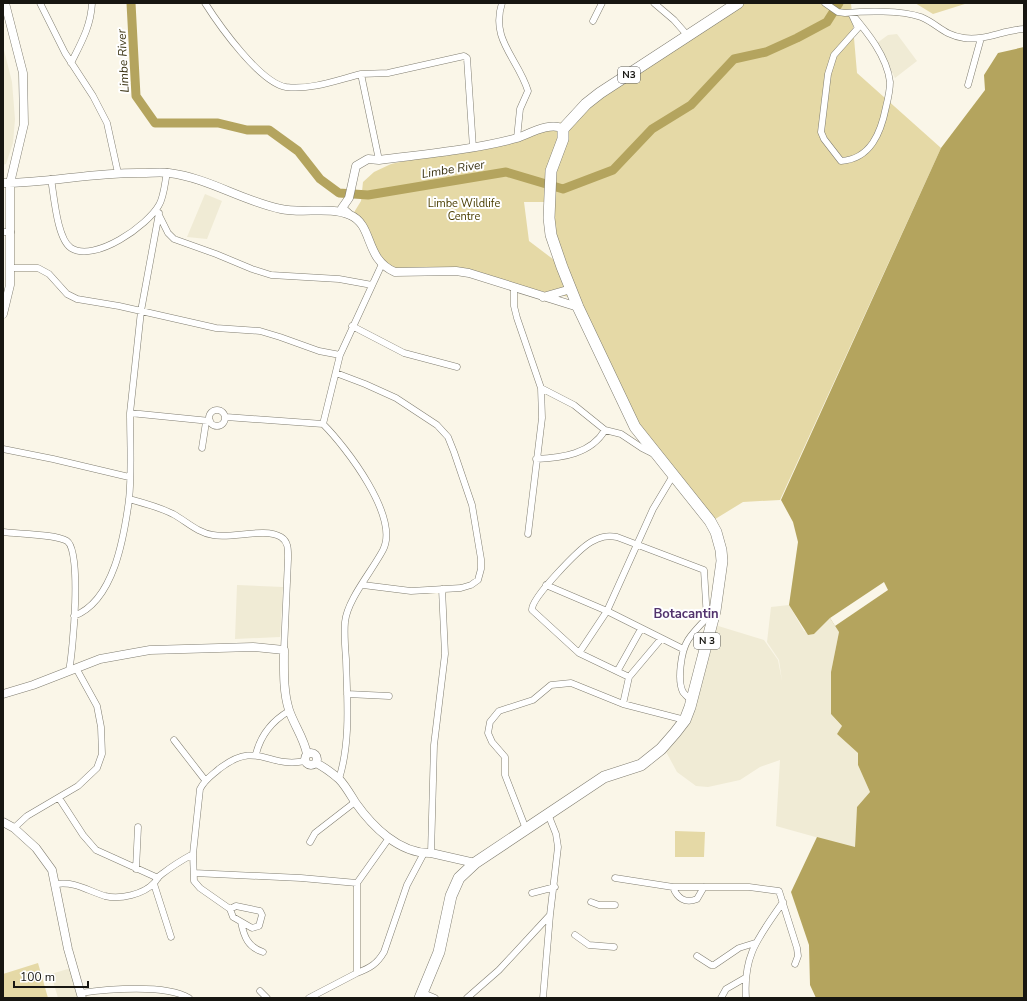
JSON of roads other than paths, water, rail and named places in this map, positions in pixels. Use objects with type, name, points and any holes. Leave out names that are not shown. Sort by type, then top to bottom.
[{"type":"highway","name":"N3","points":[[563,129],[586,104],[737,3]]},
{"type":"highway","name":"N 3","points":[[422,995],[439,952],[451,896],[459,878],[475,863],[604,777],[641,765],[661,749],[685,720],[692,701],[715,611],[722,561],[716,532],[710,521],[674,474],[635,427],[578,307],[551,235],[549,218],[551,171],[563,139],[563,129]]},
{"type":"street","points":[[3,314],[11,268],[7,232],[7,183],[21,144],[24,124],[23,73],[5,3]]},
{"type":"street","points":[[40,3],[71,63],[93,96],[107,123],[118,173]]},
{"type":"street","points":[[71,63],[92,19],[92,3]]},
{"type":"street","points":[[205,3],[249,60],[276,84],[287,87],[312,87],[361,74],[388,73],[464,56],[467,58],[473,148]]},
{"type":"street","points":[[502,3],[498,15],[498,24],[502,38],[528,91],[520,109],[517,138]]},
{"type":"street","points":[[593,21],[602,3]]},
{"type":"street","points":[[654,3],[674,20],[688,36]]},
{"type":"street","points":[[825,3],[838,12],[911,14],[922,18],[952,36],[982,38],[1024,29]]},
{"type":"street","points":[[851,13],[874,40],[890,82],[886,109],[878,136],[867,149],[850,160],[841,161],[824,139],[821,132],[828,74],[834,55],[858,28],[851,13]]},
{"type":"street","points":[[968,85],[982,38]]},
{"type":"street","points":[[361,74],[379,160]]},
{"type":"street","points":[[563,129],[555,126],[517,138],[473,148],[379,160],[368,159],[356,166],[349,198],[342,208],[363,228],[374,254],[387,268],[401,272],[456,271],[469,273],[578,307]]},
{"type":"street","points":[[7,183],[118,173],[167,172],[197,178],[255,202],[283,210],[337,212],[351,215]]},
{"type":"street","points":[[74,616],[84,613],[98,600],[111,575],[122,540],[129,499],[130,414],[141,311],[167,172]]},
{"type":"street","points":[[51,179],[62,237],[71,249],[84,251],[103,249],[129,234],[160,205]]},
{"type":"street","points":[[159,214],[168,233],[174,239],[258,271],[270,275],[339,279],[372,285]]},
{"type":"street","points":[[323,424],[340,355],[352,326],[382,264]]},
{"type":"street","points":[[11,268],[38,268],[49,274],[67,294],[77,299],[141,311],[216,328],[260,332],[280,336],[319,351],[340,355]]},
{"type":"street","points":[[514,287],[514,306],[517,318],[541,388],[542,418],[528,534]]},
{"type":"street","points":[[542,297],[571,289]]},
{"type":"street","points":[[352,326],[404,353],[456,367]]},
{"type":"street","points":[[336,373],[396,398],[437,425],[448,437],[472,506],[481,569],[478,580],[471,585],[461,588],[411,591],[363,585]]},
{"type":"street","points":[[541,388],[574,405],[605,430],[620,434],[658,456]]},
{"type":"street","points":[[130,414],[208,421],[219,426],[225,422],[226,417],[224,412],[217,410],[210,414],[208,421],[202,448]]},
{"type":"street","points":[[226,417],[323,424],[347,451],[364,476],[373,491],[382,517],[386,543],[346,618],[346,748],[344,764],[339,779]]},
{"type":"street","points":[[536,459],[559,457],[582,450],[594,444],[605,430]]},
{"type":"street","points":[[3,449],[129,477]]},
{"type":"street","points":[[579,653],[607,611],[635,545],[653,509],[674,474]]},
{"type":"street","points":[[129,499],[157,507],[173,514],[205,534],[216,536],[273,534],[282,538],[288,545],[284,650],[286,694],[289,711],[302,735],[306,757]]},
{"type":"street","points":[[3,532],[57,538],[70,544],[74,556],[72,669],[97,706],[101,726],[102,754],[97,768],[78,786],[27,816],[14,828]]},
{"type":"street","points":[[629,677],[618,670],[579,653],[532,610],[533,603],[546,585],[590,543],[605,536],[617,537],[704,570],[707,619]]},
{"type":"street","points":[[546,585],[607,611],[660,639],[683,649]]},
{"type":"street","points":[[309,998],[378,962],[384,952],[407,885],[428,853],[434,745],[445,654],[442,589]]},
{"type":"street","points":[[692,701],[684,693],[682,686],[681,664],[683,649],[687,641],[715,611]]},
{"type":"street","points":[[618,670],[641,629]]},
{"type":"street","points":[[623,704],[629,677],[660,639]]},
{"type":"street","points":[[3,694],[33,685],[100,659],[150,650],[238,647],[284,650]]},
{"type":"street","points":[[526,829],[505,775],[505,757],[489,737],[488,727],[493,717],[506,708],[533,700],[551,685],[570,683],[623,704],[685,720]]},
{"type":"street","points":[[347,694],[389,696]]},
{"type":"street","points":[[256,754],[265,731],[281,716],[289,711]]},
{"type":"street","points":[[174,740],[205,780]]},
{"type":"street","points":[[230,909],[236,906],[260,911],[261,921],[259,926],[252,928],[233,917],[230,909],[200,888],[194,881],[193,854],[200,789],[205,780],[236,758],[256,754],[283,762],[306,757],[312,753],[316,756],[316,763],[339,779],[373,824],[389,838],[403,847],[475,863]]},
{"type":"street","points":[[59,798],[96,850],[136,869],[156,881],[171,937]]},
{"type":"street","points":[[310,842],[314,833],[355,802]]},
{"type":"street","points":[[543,998],[550,915],[555,887],[558,847],[556,834],[548,814]]},
{"type":"street","points":[[3,822],[14,828],[45,859],[52,870],[68,949],[81,996],[117,989],[151,990],[184,995],[189,998]]},
{"type":"street","points":[[136,869],[138,827]]},
{"type":"street","points":[[357,973],[357,883],[389,838]]},
{"type":"street","points":[[56,884],[67,882],[76,884],[108,897],[124,896],[141,892],[193,854]]},
{"type":"street","points":[[194,873],[301,878],[357,883]]},
{"type":"street","points":[[615,878],[673,887],[769,888],[779,891],[797,948],[798,956],[795,964]]},
{"type":"street","points":[[532,893],[555,887]]},
{"type":"street","points":[[673,887],[680,898],[693,901],[697,899],[704,887]]},
{"type":"street","points":[[591,902],[599,905],[615,905]]},
{"type":"street","points":[[746,998],[745,978],[747,963],[755,944],[783,902]]},
{"type":"street","points":[[467,998],[499,970],[550,915]]},
{"type":"street","points":[[241,922],[249,944],[252,948],[263,952]]},
{"type":"street","points":[[575,935],[589,944],[614,947]]},
{"type":"street","points":[[697,956],[711,965],[714,965],[739,948],[755,944]]},
{"type":"street","points":[[721,998],[726,989],[745,978]]},
{"type":"street","points":[[260,991],[267,998]]},
{"type":"street","points":[[422,995],[435,998]]},
{"type":"waterway","name":"Limbe River","points":[[131,3],[136,96],[155,123],[218,123],[247,130],[269,130],[298,151],[320,179],[339,193],[368,195],[506,172],[563,189],[613,170],[652,129],[691,105],[734,59],[766,52],[797,38],[827,22],[839,3]]},
{"type":"district","name":"Botacantin","points":[[686,614]]},
{"type":"park label","name":"Limbe Wildlife Centre","points":[[464,209]]}]
